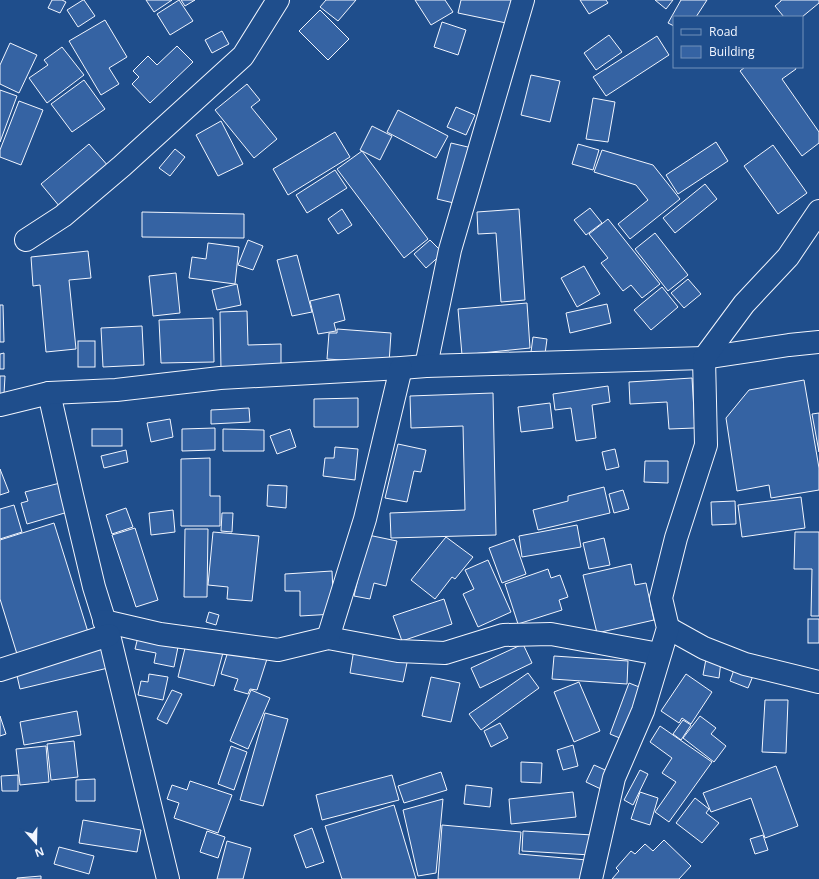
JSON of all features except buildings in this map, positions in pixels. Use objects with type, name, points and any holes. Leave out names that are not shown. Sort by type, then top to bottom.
[{"type":"street","points":[[26,240],[63,216],[122,166],[243,56],[278,0]]},
{"type":"street","points":[[426,366],[450,250],[523,0]]},
{"type":"street","points":[[591,879],[614,778],[643,710],[668,628],[662,598],[676,538],[706,445],[704,358],[744,304],[788,257],[819,210]]},
{"type":"street","points":[[0,405],[49,393],[116,390],[220,378],[426,366],[704,358],[819,342]]},
{"type":"street","points":[[328,638],[365,518],[401,368]]},
{"type":"street","points":[[49,393],[72,495],[168,879]]},
{"type":"street","points":[[0,670],[106,628],[278,650],[328,638],[398,651],[445,653],[503,635],[551,634],[660,654]]},
{"type":"street","points":[[668,628],[704,648],[745,664],[819,682]]}]
